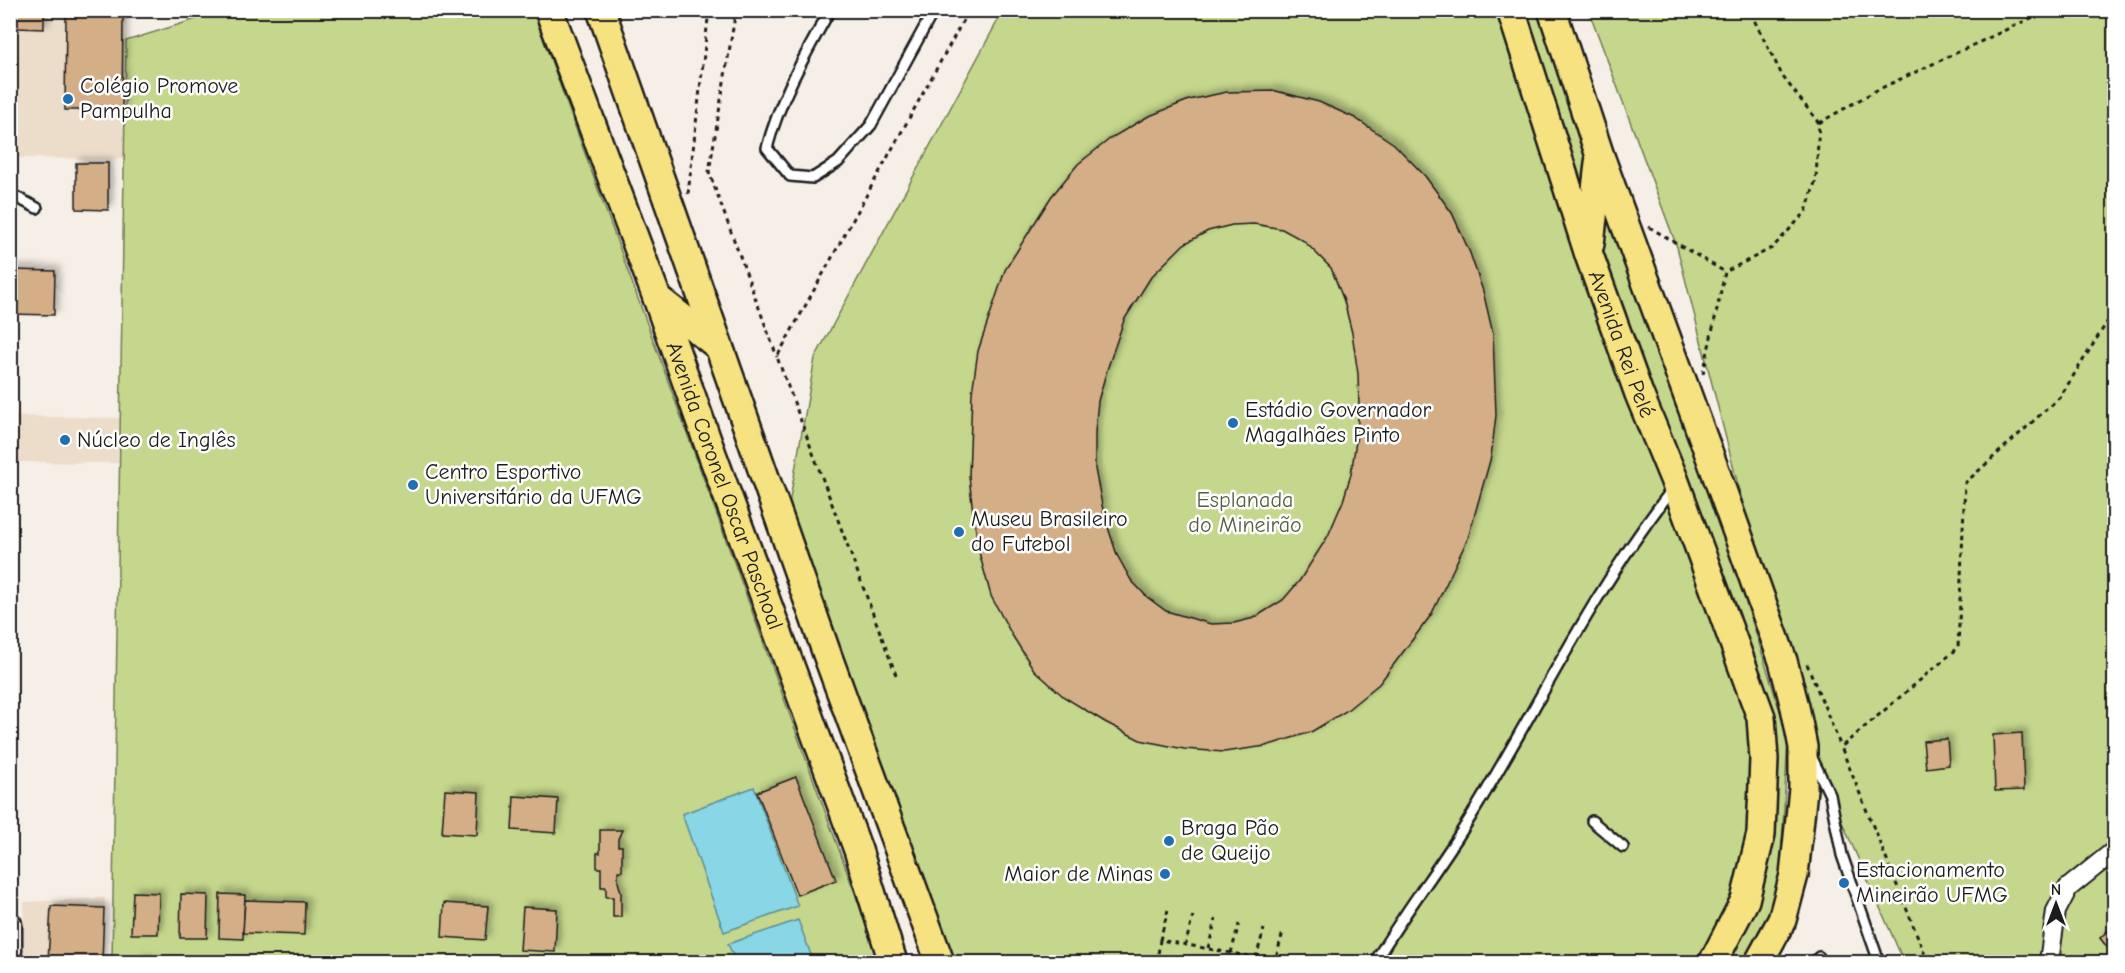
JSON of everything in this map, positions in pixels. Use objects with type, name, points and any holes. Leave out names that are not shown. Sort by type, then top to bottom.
[{"type":"main road","name":"Avenida Coronel Oscar Paschoal","points":[[549,10],[657,298],[858,850],[893,963]]},
{"type":"main road","name":"Avenida Coronel Oscar Paschoal","points":[[601,10],[883,810],[940,963]]},
{"type":"main road","name":"Avenida Rei Pelé","points":[[1511,10],[1589,255],[1761,717],[1764,759],[1761,834],[1745,900],[1713,963]]},
{"type":"main road","name":"Avenida Rei Pelé","points":[[1552,10],[1600,156],[1712,462],[1794,660],[1803,747],[1803,789],[1794,875],[1782,920],[1759,963]]},
{"type":"main road","points":[[1589,255],[1600,156]]},
{"type":"main road","points":[[657,298],[718,346]]},
{"type":"main road","points":[[1674,479],[1712,462]]},
{"type":"main road","points":[[858,850],[883,810]]},
{"type":"street","points":[[2049,963],[2056,911],[2068,888],[2115,850]]},
{"type":"street","points":[[10,924],[10,950]]},
{"type":"lane","points":[[830,10],[791,81],[774,121],[767,148],[790,176],[813,178],[838,162],[871,125],[934,10]]},
{"type":"lane","points":[[10,196],[37,208]]},
{"type":"lane","points":[[1375,963],[1389,938],[1469,819],[1622,559],[1668,495],[1674,479]]},
{"type":"lane","points":[[1800,733],[1830,795],[1842,855],[1879,963]]},
{"type":"lane","points":[[1592,821],[1623,848]]},
{"type":"lane","points":[[1814,963],[1818,957],[1821,963]]},
{"type":"path","points":[[688,199],[709,10]]},
{"type":"path","points":[[708,17],[714,10]]},
{"type":"path","points":[[736,10],[709,172],[896,675]]},
{"type":"path","points":[[777,357],[969,10]]},
{"type":"path","points":[[1725,272],[1772,248],[1806,212],[1816,179],[1819,123],[1783,77],[1749,10]]},
{"type":"path","points":[[1819,123],[1875,91],[2046,11],[2096,15],[2114,10]]},
{"type":"path","points":[[1642,223],[1725,272]]},
{"type":"path","points":[[1700,383],[1725,272]]},
{"type":"path","points":[[1841,747],[1958,648],[1965,483],[2060,397],[2115,311]]},
{"type":"path","points":[[1794,660],[1841,747],[1928,963]]},
{"type":"path","points":[[1158,963],[1160,940],[1168,910]]},
{"type":"path","points":[[1185,946],[1193,916]]},
{"type":"path","points":[[1208,948],[1216,919]]},
{"type":"path","points":[[1231,953],[1239,924]]},
{"type":"path","points":[[1256,958],[1264,929]]},
{"type":"path","points":[[1160,940],[1275,961],[1283,932]]},
{"type":"shaded area","name":"Colégio Promove Pampulha","points":[[11,11],[126,11],[124,159],[11,158]]},
{"type":"shaded area","name":"Núcleo de Inglês","points":[[11,416],[120,418],[119,463],[11,462]]},
{"type":"shaded area","points":[[105,898],[102,962],[23,962],[24,902]]},
{"type":"green space","name":"Centro Esportivo Universitário da UFMG","points":[[222,11],[533,11],[880,962],[112,962],[126,41]]},
{"type":"green space","name":"Esplanada do Mineirão","points":[[1003,11],[1543,11],[1697,443],[1788,737],[1778,914],[1747,962],[931,962],[875,805],[779,561],[815,358]]},
{"type":"green space","points":[[1589,11],[2114,11],[2114,684],[2111,687],[2114,691],[2114,925],[2100,938],[2114,956],[2114,962],[1904,962],[1830,795],[1783,661],[1677,247]]},
{"type":"water","points":[[754,787],[798,906],[724,932],[682,814]]},
{"type":"water","points":[[798,920],[813,960],[807,962],[736,962],[728,944]]},
{"type":"building","points":[[17,10],[44,10],[44,29],[17,28]]},
{"type":"building","points":[[66,15],[123,16],[122,110],[65,110]]},
{"type":"building","name":"Estádio Governador Magalhães Pinto","points":[[1276,91],[1319,102],[1355,118],[1394,144],[1425,176],[1452,213],[1470,253],[1483,291],[1493,334],[1496,415],[1491,457],[1468,538],[1431,615],[1379,684],[1346,711],[1311,732],[1266,746],[1224,752],[1184,749],[1140,740],[1064,697],[1034,670],[991,596],[980,556],[969,476],[972,393],[978,351],[1005,270],[1051,197],[1078,164],[1111,138],[1147,117],[1189,100],[1227,92]],"holes":[[[1254,224],[1282,229],[1304,241],[1331,268],[1344,301],[1352,333],[1358,374],[1357,435],[1351,474],[1343,501],[1328,536],[1300,580],[1283,600],[1254,618],[1234,623],[1211,624],[1166,611],[1147,597],[1131,580],[1117,555],[1104,515],[1095,469],[1098,401],[1124,320],[1151,277],[1184,244],[1208,231],[1232,225]]]},
{"type":"building","points":[[76,163],[108,163],[108,210],[76,209]]},
{"type":"building","points":[[10,270],[55,271],[54,315],[10,314]]},
{"type":"building","points":[[2022,733],[2024,790],[1995,791],[1993,735]]},
{"type":"building","points":[[1947,739],[1949,765],[1926,768],[1923,741]]},
{"type":"building","points":[[796,777],[836,880],[797,895],[757,792]]},
{"type":"building","points":[[445,790],[479,792],[477,835],[442,833]]},
{"type":"building","points":[[514,796],[558,799],[556,833],[512,830]]},
{"type":"building","points":[[600,830],[622,830],[618,839],[618,846],[622,846],[622,871],[618,871],[621,917],[613,917],[613,897],[606,897],[606,887],[601,887],[601,868],[597,868],[597,853],[600,853]]},
{"type":"building","points":[[133,892],[159,893],[158,934],[131,934]]},
{"type":"building","points":[[181,894],[208,895],[207,938],[180,938]]},
{"type":"building","points":[[220,894],[245,895],[243,939],[219,938]]},
{"type":"building","points":[[245,900],[305,902],[304,935],[243,933]]},
{"type":"building","points":[[444,903],[488,906],[485,940],[442,937]]},
{"type":"building","points":[[51,906],[104,908],[102,962],[48,962]]},
{"type":"building","points":[[523,907],[557,909],[555,952],[520,950]]},
{"type":"building","points":[[2114,925],[2114,956],[2100,938]]},
{"type":"building","points":[[140,958],[154,962],[139,962]]},
{"type":"place","name":"Colégio Promove Pampulha","points":[[68,99]]},
{"type":"place","name":"Estádio Governador Magalhães Pinto","points":[[1233,423]]},
{"type":"place","name":"Núcleo de Inglês","points":[[65,440]]},
{"type":"place","name":"Centro Esportivo Universitário da UFMG","points":[[413,485]]},
{"type":"place","name":"Museu Brasileiro do Futebol","points":[[959,532]]},
{"type":"place","name":"Braga Pão de Queijo","points":[[1169,841]]},
{"type":"place","name":"Maior de Minas","points":[[1165,874]]},
{"type":"place","name":"Estacionamento Mineirão UFMG","points":[[1844,883]]}]
